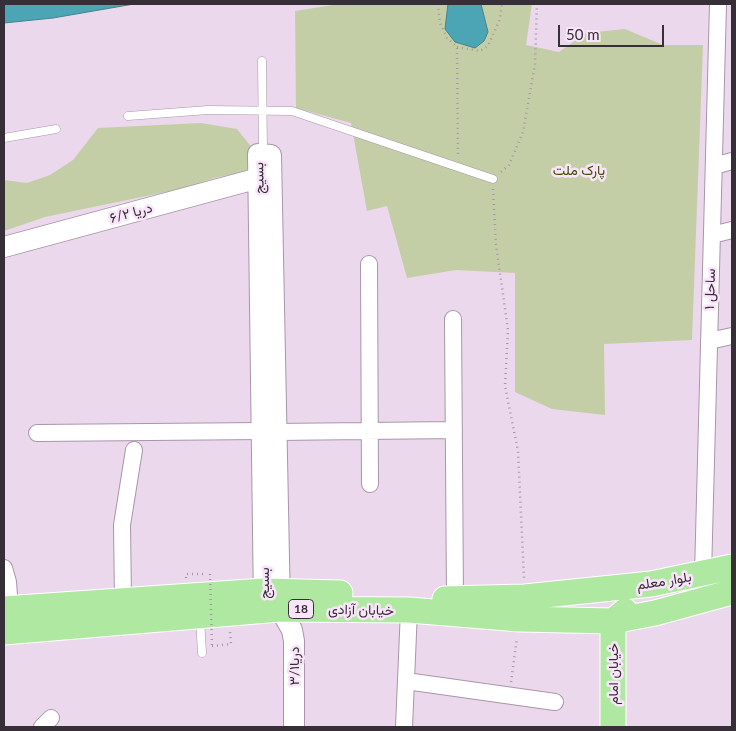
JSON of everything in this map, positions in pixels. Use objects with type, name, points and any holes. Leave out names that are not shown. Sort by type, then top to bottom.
[{"type":"main road","name":"بلوار معلم","points":[[594,590],[702,574],[732,567]]},
{"type":"main road","points":[[594,590],[590,597],[589,611],[606,621],[620,617],[627,607],[628,595],[623,587]]},
{"type":"main road","name":"خیابان آزادی","points":[[6,617],[200,616],[272,600],[409,610],[523,608],[594,590]]},
{"type":"main road","name":"بلوار معلم","points":[[606,621],[655,613],[732,592]]},
{"type":"main road","name":"خیابان آزادی","points":[[6,617],[123,601],[455,599],[606,621]]},
{"type":"main road","points":[[617,727],[622,696],[623,655],[626,644],[655,613]]},
{"type":"main road","name":"خیابان امام","points":[[597,727],[606,621]]},
{"type":"main road","name":"خیابان امام","points":[[606,621],[613,727]]},
{"type":"street","name":"ساحل ۱","points":[[702,574],[718,4]]},
{"type":"street","name":"بسیج","points":[[266,239],[258,154],[271,155],[266,239],[272,600]]},
{"type":"street","points":[[714,166],[732,161]]},
{"type":"street","name":"دریا ۶/۲","points":[[4,247],[259,178]]},
{"type":"street","points":[[712,235],[732,230]]},
{"type":"street","points":[[369,264],[370,484]]},
{"type":"street","points":[[453,319],[455,599]]},
{"type":"street","points":[[709,341],[732,336]]},
{"type":"street","points":[[37,433],[454,430]]},
{"type":"street","points":[[123,601],[122,525],[134,450]]},
{"type":"street","points":[[4,568],[8,582],[6,617]]},
{"type":"street","name":"دریا۳/۱","points":[[272,600],[292,630],[294,641],[294,727]]},
{"type":"street","points":[[404,727],[409,610]]},
{"type":"street","points":[[406,681],[555,702]]},
{"type":"lane","points":[[262,61],[263,154]]},
{"type":"lane","points":[[128,116],[208,110],[292,111],[493,179]]},
{"type":"lane","points":[[4,138],[56,129]]},
{"type":"lane","points":[[200,616],[202,653]]},
{"type":"path","points":[[438,4],[440,23],[447,38],[457,47],[480,51],[488,46],[500,18],[502,4]]},
{"type":"path","points":[[508,696],[523,608],[518,451],[505,386],[508,330],[496,245],[493,179],[510,165],[523,132],[535,64],[537,4]]},
{"type":"path","points":[[457,47],[458,166]]},
{"type":"path","points":[[186,574],[210,574],[212,646],[231,644]]},
{"type":"green space","name":"پارک ملت","points":[[339,4],[532,4],[526,45],[559,52],[586,33],[625,29],[663,45],[703,45],[692,340],[604,344],[605,415],[552,409],[515,392],[515,273],[456,270],[407,278],[387,206],[367,211],[351,123],[296,108],[295,11]]},
{"type":"green space","points":[[201,123],[237,129],[253,149],[248,171],[214,178],[185,188],[45,217],[4,231],[4,180],[27,183],[50,175],[73,160],[98,128]]},
{"type":"water","points":[[4,4],[134,4],[53,18],[4,23]]},
{"type":"water","points":[[448,4],[481,4],[488,32],[484,41],[475,48],[455,42],[445,29]]}]
